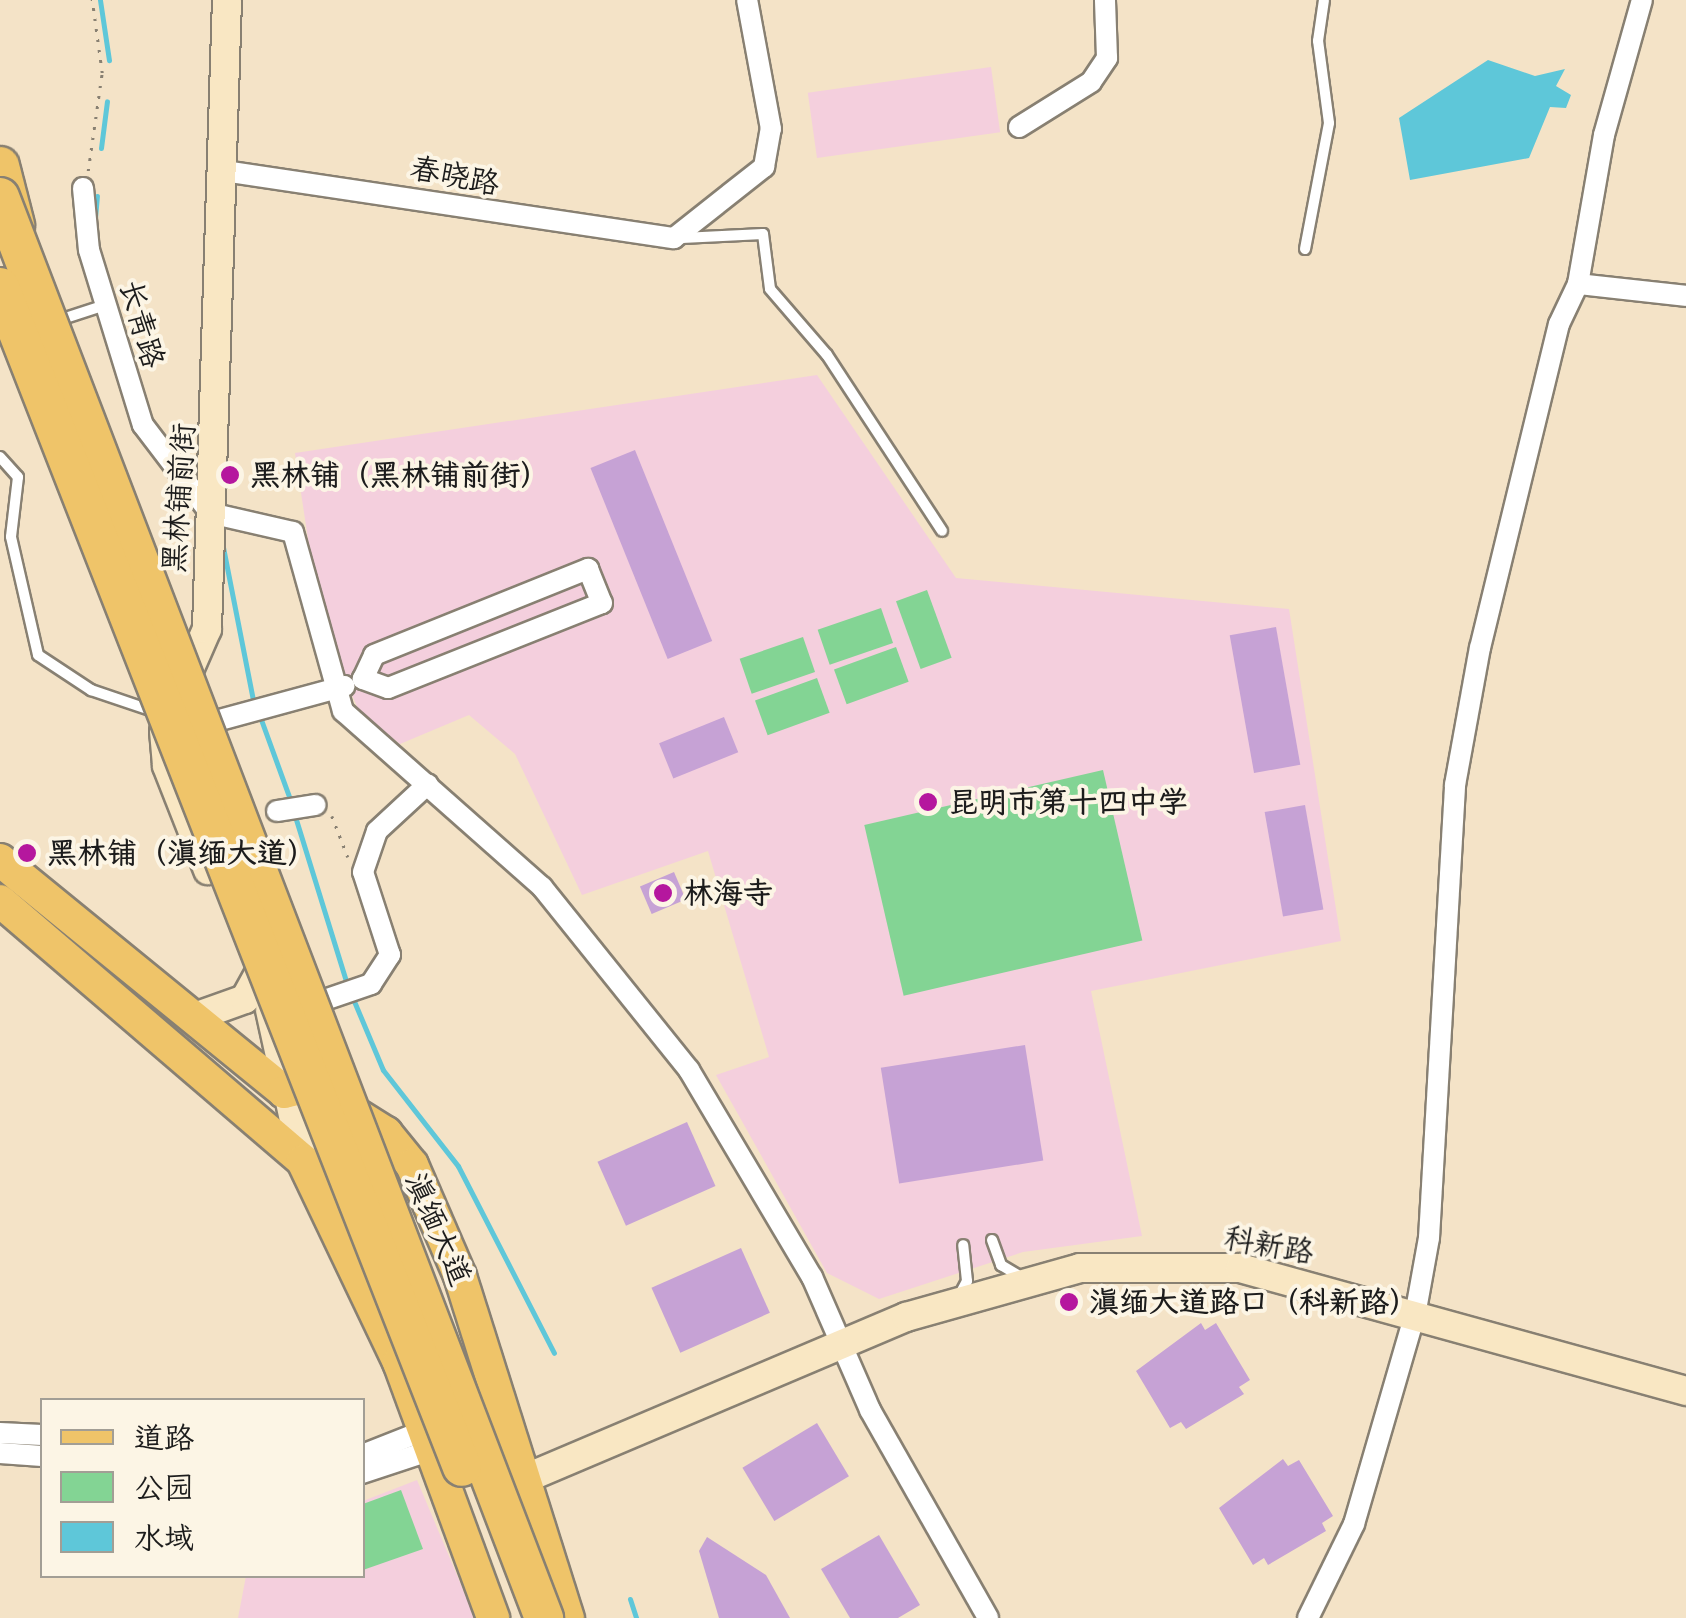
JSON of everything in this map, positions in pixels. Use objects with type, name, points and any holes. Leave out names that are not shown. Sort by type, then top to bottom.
[{"type":"highway","points":[[0,166],[12,274],[544,1618]]},
{"type":"highway","points":[[0,197],[12,274],[518,1618]]},
{"type":"main road","name":"滇缅大道","points":[[0,860],[249,1063],[386,1133],[412,1166],[530,1477],[568,1618]]},
{"type":"main road","points":[[0,901],[210,1073],[303,1161],[391,1345],[423,1442],[493,1618]]},
{"type":"street","name":"黑林铺前街","points":[[165,725],[207,629],[227,0]]},
{"type":"street","points":[[674,238],[764,167],[771,129],[747,0]]},
{"type":"street","points":[[1019,128],[1092,82],[1107,58],[1106,0]]},
{"type":"street","points":[[1308,1618],[1354,1524],[1414,1317],[1429,1238],[1455,784],[1550,362],[1578,284],[1604,135],[1642,0]]},
{"type":"street","name":"春晓路","points":[[224,171],[674,238]]},
{"type":"street","name":"长青路","points":[[83,188],[105,305],[143,425],[210,513]]},
{"type":"street","points":[[1578,284],[1686,296]]},
{"type":"street","points":[[210,513],[292,532],[334,691],[363,733],[428,784],[584,933],[689,1070],[812,1276],[842,1350],[988,1618]]},
{"type":"street","points":[[303,1161],[298,1089],[279,1017],[262,970],[220,898],[165,725],[228,718],[334,691],[363,679],[388,688],[602,603],[588,570],[374,655],[363,679]]},
{"type":"street","points":[[279,1017],[372,984],[390,955],[363,872],[378,831],[428,784]]},
{"type":"street","points":[[277,811],[316,804]]},
{"type":"street","points":[[192,1018],[244,999],[262,970]]},
{"type":"street","points":[[210,1073],[249,1063],[264,1040],[262,970]]},
{"type":"street","points":[[262,970],[298,1089]]},
{"type":"street","name":"科新路","points":[[530,1477],[842,1350],[956,1299],[1029,1279],[1147,1264],[1240,1268],[1686,1391]]},
{"type":"street","name":"科新路","points":[[842,1350],[993,1300],[1131,1279],[1238,1282],[1414,1317],[1686,1405]]},
{"type":"street","points":[[0,1434],[40,1435]]},
{"type":"street","points":[[365,1454],[423,1442]]},
{"type":"street","points":[[365,1472],[423,1442]]},
{"type":"street","points":[[0,1453],[40,1456]]},
{"type":"lane","points":[[1305,249],[1329,122],[1318,41],[1324,0]]},
{"type":"lane","points":[[674,238],[763,234],[770,289],[827,355],[942,530]]},
{"type":"lane","points":[[0,339],[105,305]]},
{"type":"lane","points":[[0,458],[18,476],[11,537],[38,656],[108,698],[165,725]]},
{"type":"lane","points":[[992,1240],[1006,1270],[1029,1279]]},
{"type":"lane","points":[[956,1299],[968,1281],[963,1246]]},
{"type":"path","points":[[83,188],[102,74],[92,0]]},
{"type":"path","points":[[316,804],[330,803],[336,846],[363,872]]},
{"type":"shaded area","points":[[991,67],[1000,132],[817,158],[808,93]]},
{"type":"shaded area","name":"昆明市第十四中学","points":[[817,375],[956,578],[1289,609],[1341,941],[1091,991],[1142,1236],[1023,1252],[879,1299],[827,1273],[716,1075],[769,1057],[708,851],[582,895],[515,754],[469,715],[400,744],[359,711],[321,625],[295,453]]},
{"type":"shaded area","points":[[417,1480],[475,1618],[238,1618],[246,1578],[365,1578],[365,1500]]},
{"type":"green space","points":[[927,590],[952,658],[921,669],[896,601]]},
{"type":"green space","points":[[881,608],[893,643],[830,665],[818,630]]},
{"type":"green space","points":[[803,637],[815,672],[752,694],[740,659]]},
{"type":"green space","points":[[896,647],[909,682],[847,704],[834,670]]},
{"type":"green space","points":[[817,678],[830,713],[768,735],[755,701]]},
{"type":"green space","points":[[1103,770],[1142,941],[904,996],[864,825]]},
{"type":"green space","points":[[401,1490],[423,1549],[365,1569],[365,1503]]},
{"type":"water","points":[[1488,60],[1535,76],[1565,69],[1556,86],[1571,95],[1566,108],[1550,107],[1529,158],[1410,180],[1399,118]]},
{"type":"building","points":[[635,450],[712,641],[668,659],[590,468]]},
{"type":"building","points":[[1276,627],[1300,765],[1254,773],[1230,635]]},
{"type":"building","points":[[724,717],[738,752],[673,778],[659,743]]},
{"type":"building","points":[[1305,805],[1323,909],[1283,917],[1265,812]]},
{"type":"building","name":"林海寺","points":[[674,872],[686,900],[652,914],[640,886]]},
{"type":"building","points":[[1025,1045],[1043,1161],[899,1183],[881,1068]]},
{"type":"building","points":[[687,1122],[715,1186],[626,1226],[597,1162]]},
{"type":"building","points":[[741,1248],[770,1313],[680,1353],[651,1288]]},
{"type":"building","points":[[1201,1323],[1205,1330],[1216,1323],[1250,1380],[1239,1387],[1244,1394],[1186,1429],[1181,1422],[1170,1428],[1136,1371]]},
{"type":"building","points":[[817,1423],[849,1476],[774,1521],[742,1468]]},
{"type":"building","points":[[1283,1459],[1288,1466],[1299,1460],[1333,1516],[1322,1523],[1326,1531],[1268,1565],[1264,1558],[1253,1565],[1219,1508]]},
{"type":"building","points":[[879,1535],[920,1605],[898,1618],[850,1618],[821,1569]]},
{"type":"building","points":[[707,1537],[766,1575],[790,1618],[719,1618],[699,1551]]},
{"type":"waterway","points":[[100,0],[109,60]]},
{"type":"waterway","points":[[101,148],[107,101]]},
{"type":"waterway","points":[[95,218],[97,196]]},
{"type":"waterway","points":[[111,291],[133,361]]},
{"type":"waterway","points":[[222,542],[254,705]]},
{"type":"waterway","points":[[259,714],[291,802]]},
{"type":"waterway","points":[[294,813],[347,984]]},
{"type":"waterway","points":[[351,994],[383,1070],[458,1166],[554,1353]]},
{"type":"waterway","points":[[630,1599],[636,1618]]},
{"type":"place","name":"黑林铺（黑林铺前街）","points":[[230,475]]},
{"type":"place","name":"昆明市第十四中学","points":[[928,802]]},
{"type":"place","name":"黑林铺（滇缅大道）","points":[[27,853]]},
{"type":"place","name":"林海寺","points":[[663,893]]},
{"type":"place","name":"滇缅大道路口（科新路）","points":[[1069,1302]]}]
